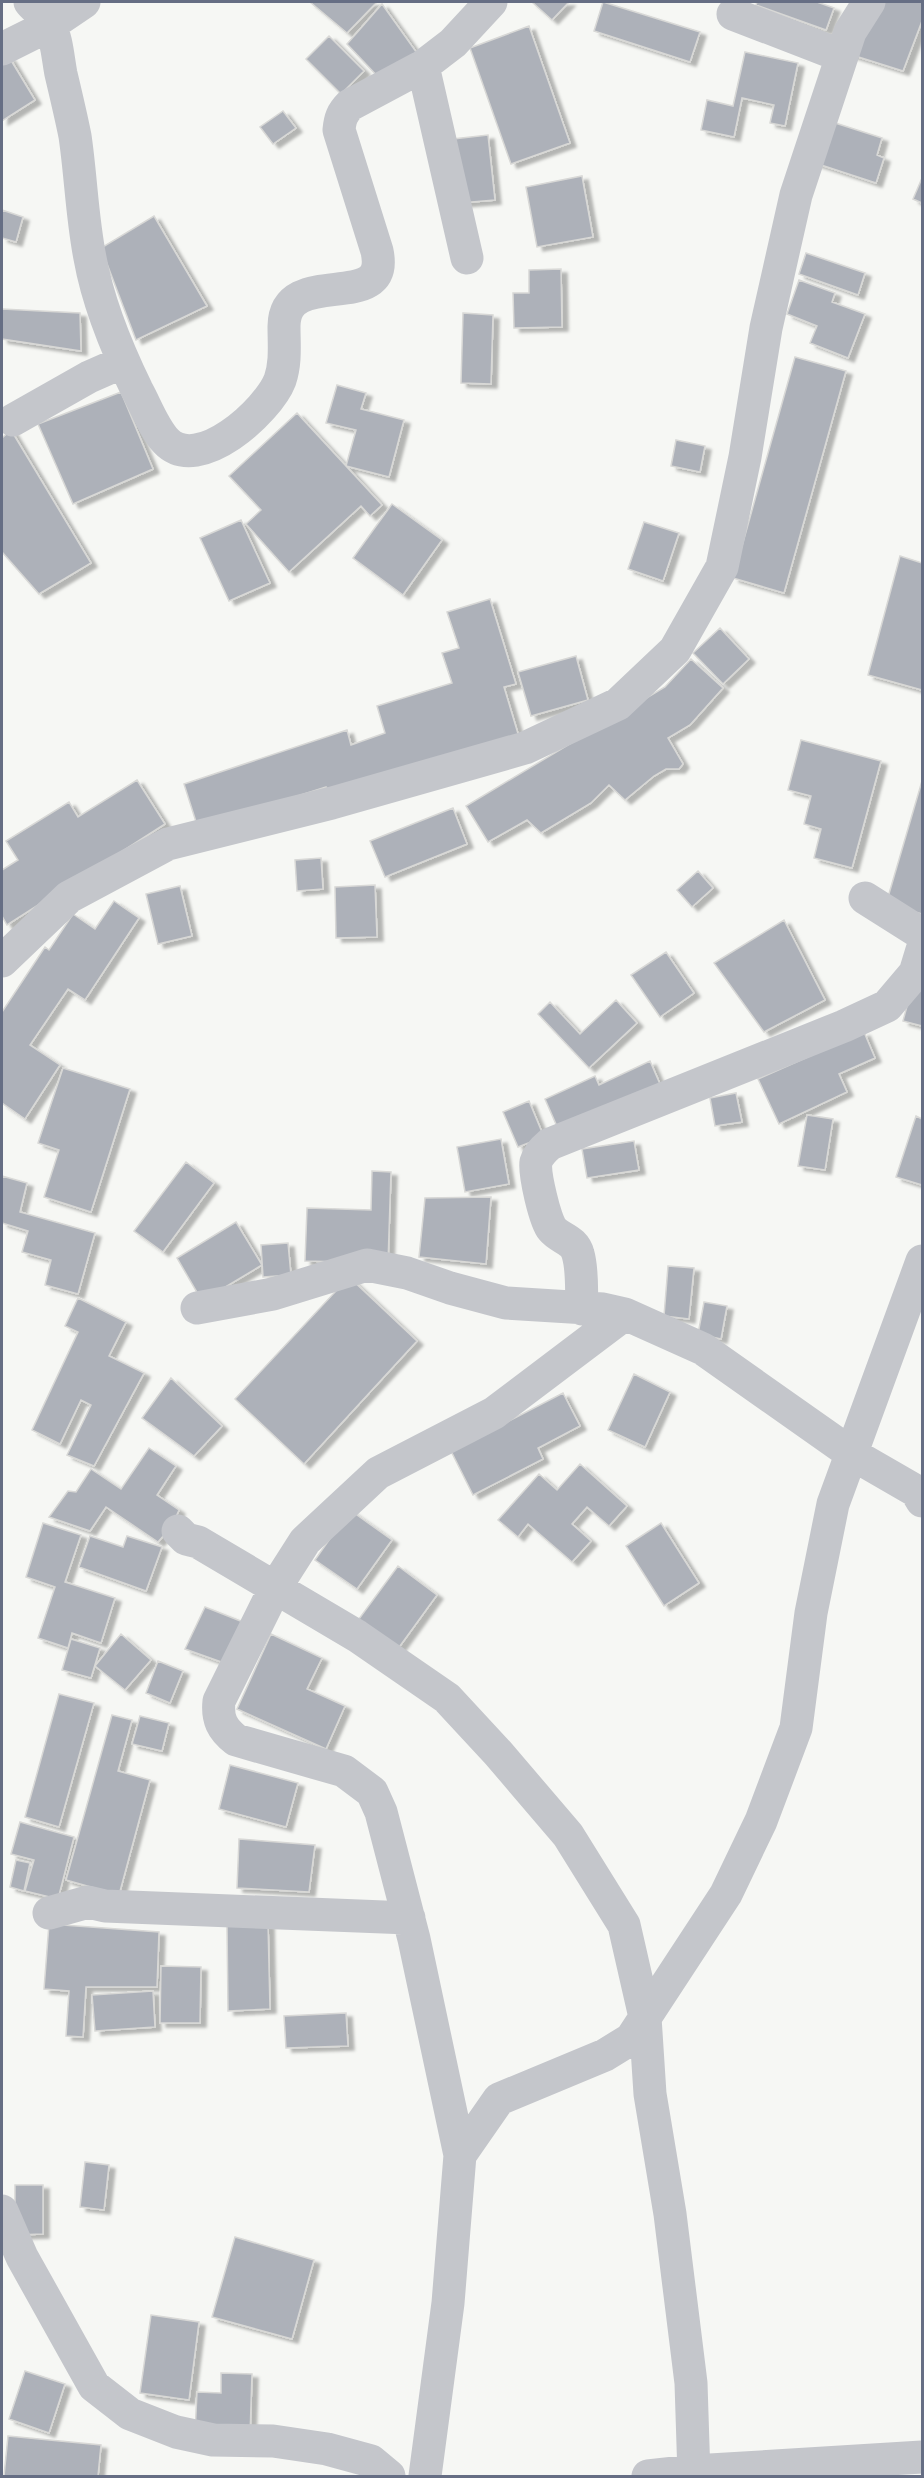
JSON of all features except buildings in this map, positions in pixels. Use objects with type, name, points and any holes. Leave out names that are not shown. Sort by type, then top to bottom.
[{"type":"street","points":[[2,49],[40,13],[84,2]]},
{"type":"street","points":[[40,13],[74,134],[90,258],[103,305],[123,362],[156,427],[167,442],[177,449],[201,448],[222,440],[245,425],[270,398],[279,381],[285,361],[284,318],[289,306],[298,297],[309,292],[360,286],[368,283],[378,269],[377,252],[339,130],[343,112],[350,105],[423,66],[453,43],[491,2]]},
{"type":"street","points":[[2,961],[69,897],[168,844],[332,803],[525,748],[618,704],[675,650],[722,567],[745,457],[766,327],[796,195],[850,32],[869,2]]},
{"type":"street","points":[[733,14],[842,56]]},
{"type":"street","points":[[423,66],[467,258]]},
{"type":"street","points":[[13,420],[89,376],[123,362]]},
{"type":"street","points":[[865,898],[922,934]]},
{"type":"street","points":[[582,1309],[578,1253],[570,1241],[552,1229],[546,1216],[536,1170],[536,1162],[544,1149],[550,1144],[844,1026],[887,1006],[915,973],[922,950]]},
{"type":"street","points":[[460,2155],[499,2099],[605,2055],[631,2040],[726,1894],[761,1821],[796,1728],[811,1613],[834,1504],[922,1261]]},
{"type":"street","points":[[197,1308],[273,1294],[367,1265],[407,1273],[450,1288],[506,1303],[603,1309],[625,1314],[703,1349],[852,1454],[916,1491],[922,1501]]},
{"type":"street","points":[[425,2476],[448,2303],[460,2155],[409,1918],[381,1812],[372,1792],[344,1771],[236,1740],[220,1724],[219,1701],[275,1588],[305,1541],[378,1473],[494,1413],[625,1314]]},
{"type":"street","points":[[178,1531],[186,1539],[198,1542],[357,1636],[447,1698],[498,1753],[568,1835],[624,1925],[645,2017],[650,2094],[670,2214],[691,2383],[693,2474]]},
{"type":"street","points":[[49,1913],[88,1902],[105,1906],[409,1918]]},
{"type":"street","points":[[2,2211],[22,2257],[94,2386],[130,2414],[176,2432],[213,2440],[273,2441],[327,2449],[371,2461],[389,2476]]},
{"type":"street","points":[[648,2476],[883,2469],[922,2457]]}]
